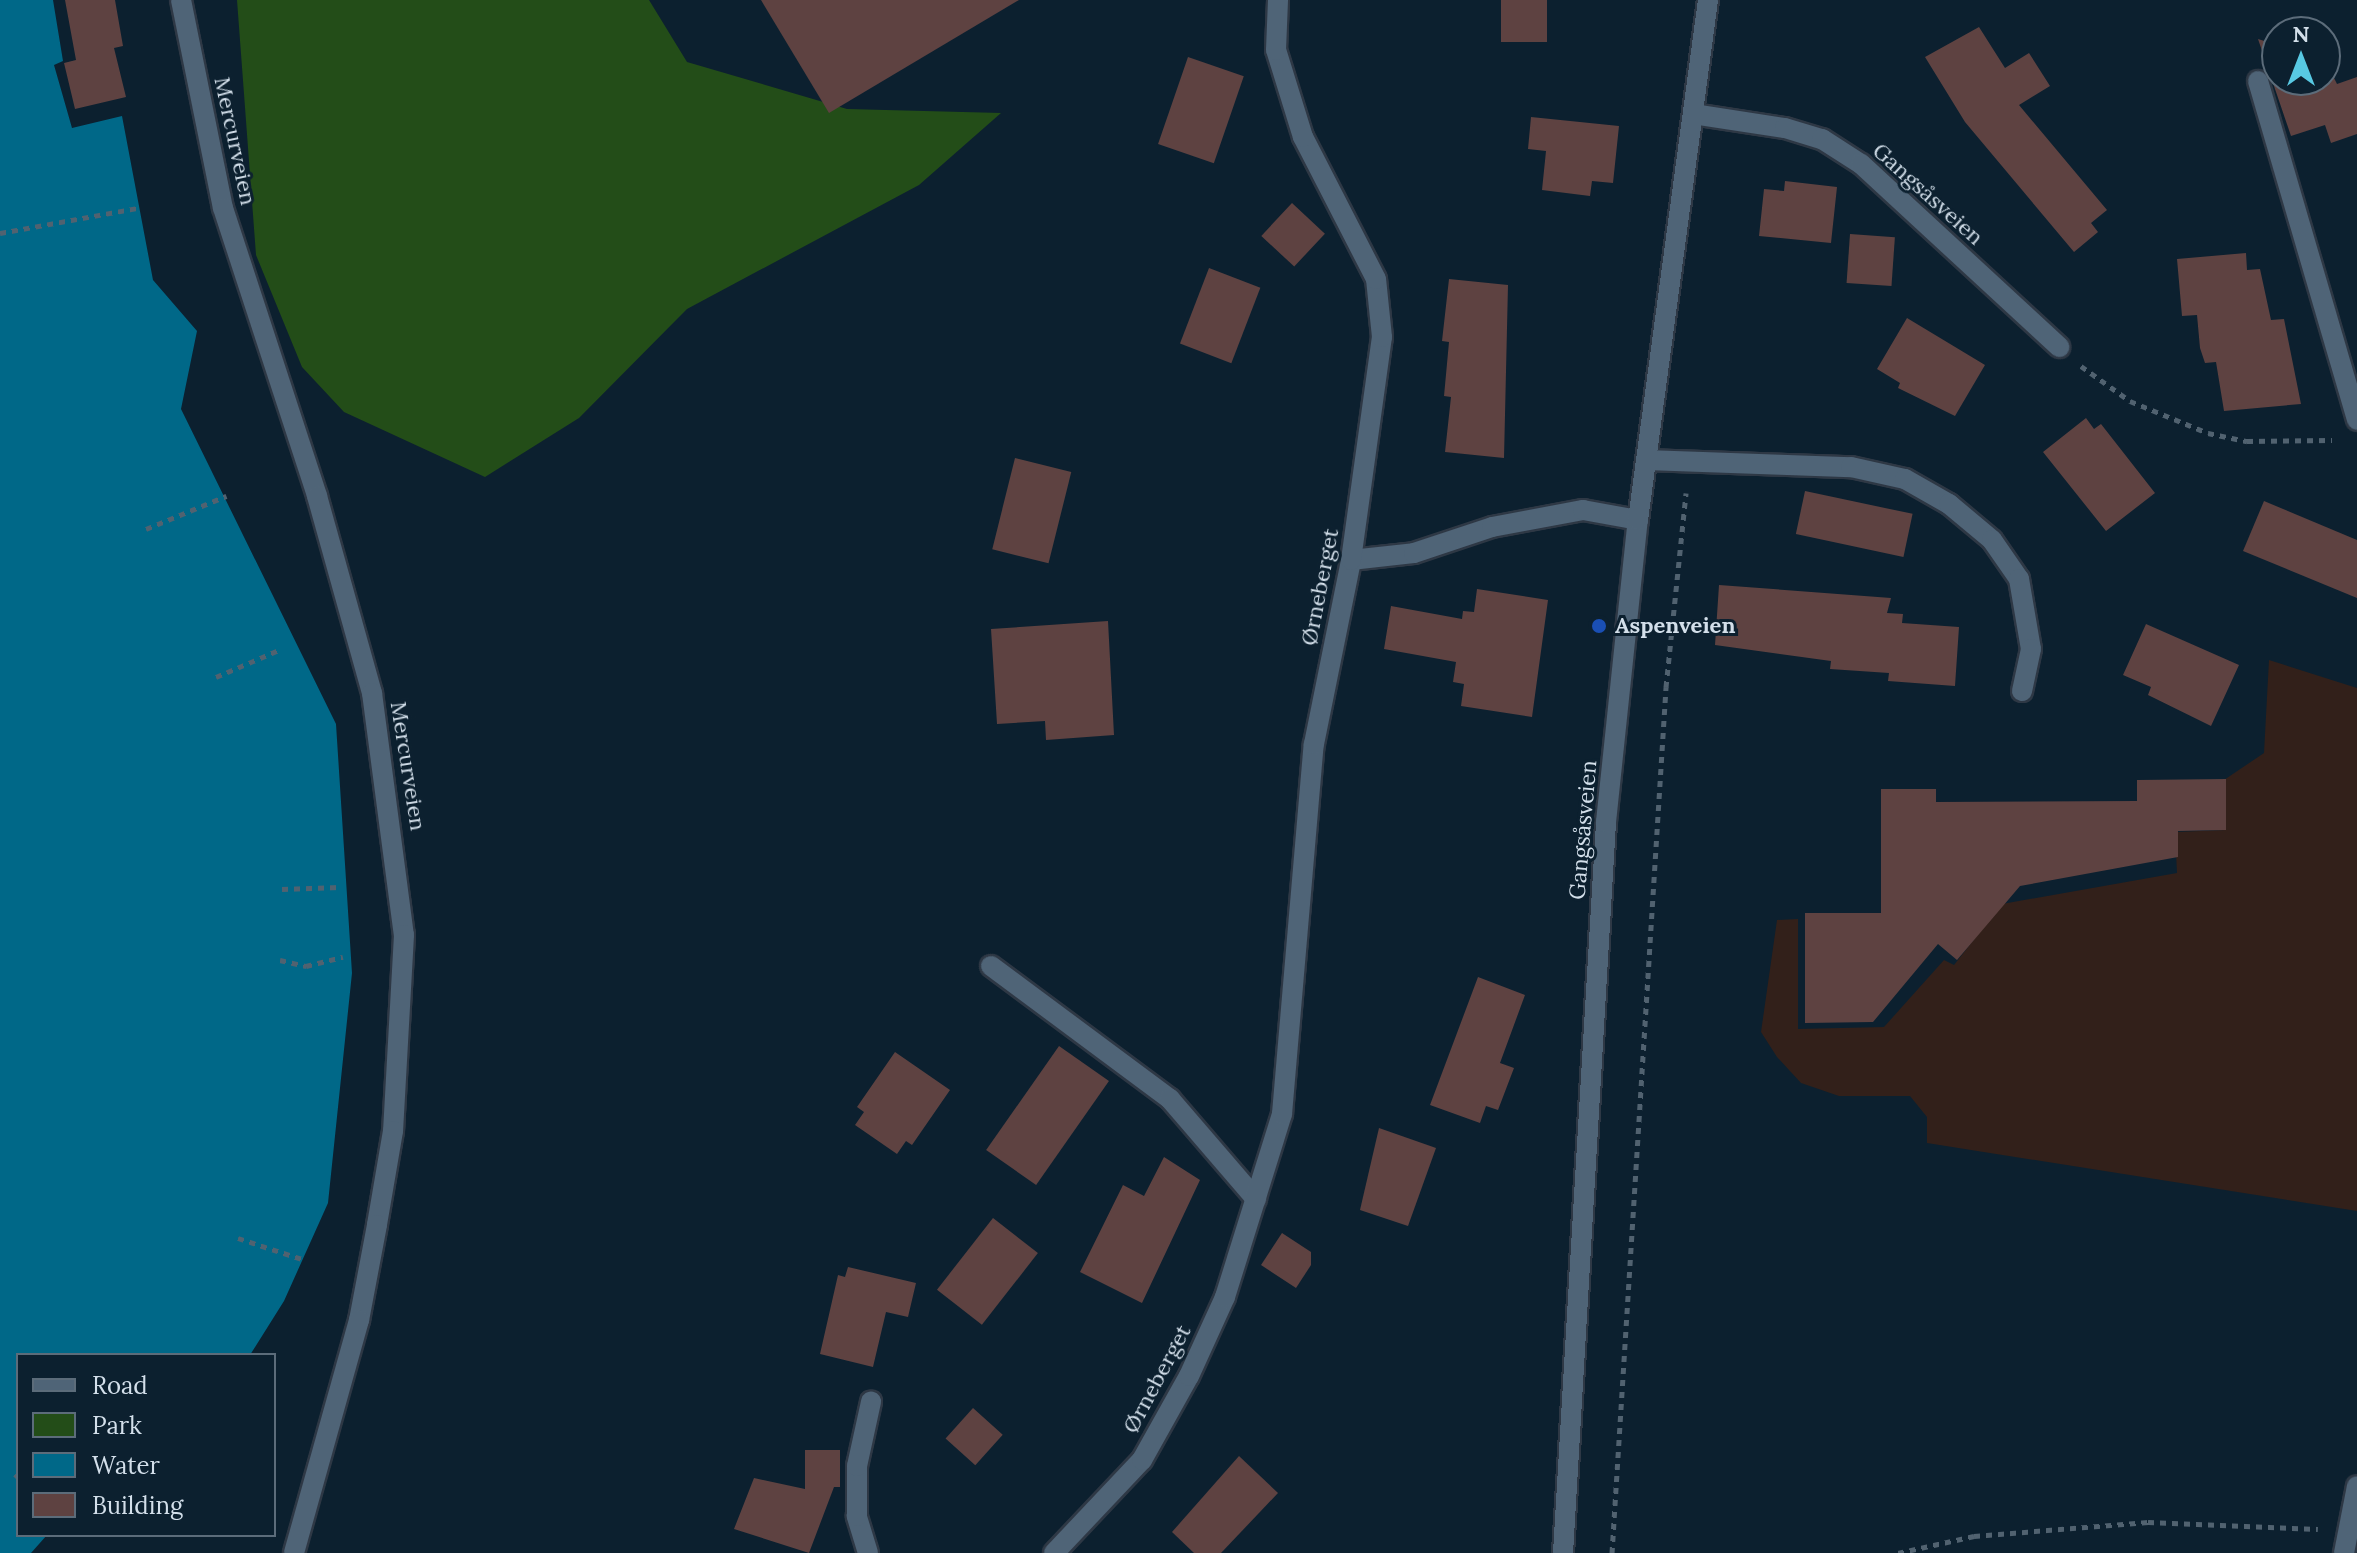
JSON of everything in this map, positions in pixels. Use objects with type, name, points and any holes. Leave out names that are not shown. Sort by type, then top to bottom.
[{"type":"street","name":"Mercurveien","points":[[181,0],[223,208],[368,678],[386,767],[404,935],[393,1131],[377,1225],[359,1320],[294,1553]]},
{"type":"street","name":"Ørneberget","points":[[1054,1553],[1142,1460],[1225,1297],[1282,1114],[1314,744],[1351,560],[1382,337],[1376,279],[1303,137],[1276,50],[1278,0]]},
{"type":"street","name":"Gangsåsveien","points":[[1563,1553],[1606,822],[1638,520],[1708,0]]},
{"type":"street","points":[[2258,81],[2357,420]]},
{"type":"street","name":"Gangsåsveien","points":[[1693,114],[1785,128],[1822,139],[1861,164],[2059,347]]},
{"type":"street","points":[[1646,460],[1851,467],[1905,479],[1949,504],[1992,540],[2019,579],[2031,649],[2022,691]]},
{"type":"street","points":[[1351,560],[1414,553],[1492,527],[1583,510],[1638,520]]},
{"type":"street","points":[[991,966],[1170,1099],[1256,1199]]},
{"type":"street","points":[[868,1553],[857,1516],[857,1466],[871,1402]]},
{"type":"street","points":[[2344,1553],[2357,1486]]},
{"type":"path","points":[[0,233],[137,208]]},
{"type":"path","points":[[2059,347],[2130,401],[2208,433],[2247,441],[2344,439]]},
{"type":"path","points":[[1612,1553],[1666,687],[1689,462]]},
{"type":"path","points":[[146,529],[226,496]]},
{"type":"path","points":[[216,677],[279,650]]},
{"type":"path","points":[[282,889],[340,887]]},
{"type":"path","points":[[280,960],[306,966],[343,957]]},
{"type":"path","points":[[238,1238],[302,1259]]},
{"type":"path","points":[[1898,1553],[1974,1536],[2148,1522],[2327,1530]]},
{"type":"shaded area","points":[[2269,660],[2357,688],[2357,1211],[1927,1143],[1927,1117],[1910,1096],[1839,1096],[1801,1083],[1777,1057],[1761,1032],[1777,920],[1798,919],[1798,1029],[1884,1027],[1944,960],[1954,965],[2002,904],[2177,873],[2175,832],[2226,830],[2224,780],[2264,753]]},
{"type":"green space","points":[[237,0],[649,0],[687,62],[847,109],[1001,113],[919,185],[687,309],[579,418],[485,477],[344,412],[302,367],[256,255]]},
{"type":"water","points":[[0,0],[53,0],[63,61],[54,65],[72,128],[122,116],[153,280],[197,331],[181,409],[336,724],[352,973],[328,1203],[284,1301],[251,1353],[16,1353],[16,1537],[45,1537],[31,1553],[0,1553]]},
{"type":"building","points":[[65,0],[115,0],[123,46],[114,48],[126,97],[75,109],[64,63],[76,60]]},
{"type":"building","points":[[761,0],[1019,0],[829,113]]},
{"type":"building","points":[[1501,0],[1547,0],[1547,42],[1501,42]]},
{"type":"building","points":[[1979,27],[2005,68],[2029,53],[2050,86],[2019,105],[2107,210],[2091,223],[2098,232],[2074,252],[1965,122],[1925,57]]},
{"type":"building","points":[[1188,57],[1244,76],[1214,163],[1158,144]]},
{"type":"building","points":[[2357,77],[2357,134],[2331,143],[2325,125],[2291,136],[2277,96],[2341,96],[2341,83]]},
{"type":"building","points":[[1531,117],[1619,126],[1613,183],[1592,181],[1590,196],[1542,190],[1546,151],[1528,149]]},
{"type":"building","points":[[1785,181],[1837,187],[1831,243],[1759,236],[1764,189],[1784,191]]},
{"type":"building","points":[[1292,203],[1325,234],[1294,267],[1261,236]]},
{"type":"building","points":[[1850,234],[1895,237],[1891,286],[1847,283]]},
{"type":"building","points":[[2246,253],[2247,270],[2260,269],[2271,320],[2284,319],[2301,404],[2224,411],[2216,362],[2205,363],[2200,348],[2197,315],[2182,316],[2177,259]]},
{"type":"building","points":[[1209,268],[1260,288],[1231,363],[1180,344]]},
{"type":"building","points":[[1449,279],[1508,285],[1504,458],[1445,452],[1451,397],[1444,396],[1449,342],[1442,341]]},
{"type":"building","points":[[1907,318],[1985,365],[1955,416],[1898,388],[1900,383],[1877,369]]},
{"type":"building","points":[[2086,418],[2094,429],[2101,424],[2155,493],[2106,531],[2043,452]]},
{"type":"building","points":[[1015,458],[1071,472],[1049,563],[992,549]]},
{"type":"building","points":[[1805,491],[1913,514],[1903,557],[1796,534]]},
{"type":"building","points":[[2264,501],[2357,540],[2357,598],[2243,551]]},
{"type":"building","points":[[1719,585],[1891,598],[1887,613],[1903,614],[1902,623],[1959,627],[1955,686],[1888,681],[1889,673],[1830,669],[1831,661],[1715,645]]},
{"type":"building","points":[[1477,589],[1548,600],[1532,717],[1461,706],[1464,684],[1453,682],[1456,662],[1384,649],[1391,606],[1462,619],[1463,611],[1474,612]]},
{"type":"building","points":[[1108,621],[1114,735],[1046,740],[1045,721],[997,724],[991,629]]},
{"type":"building","points":[[2146,624],[2239,665],[2211,726],[2148,695],[2151,687],[2123,675]]},
{"type":"building","points":[[2226,779],[2226,830],[2178,831],[2178,857],[2020,886],[1957,960],[1938,944],[1873,1022],[1805,1023],[1805,913],[1881,913],[1881,789],[1936,789],[1936,802],[2137,801],[2137,780]]},
{"type":"building","points":[[1478,977],[1525,995],[1500,1063],[1514,1068],[1498,1110],[1486,1106],[1480,1123],[1430,1105]]},
{"type":"building","points":[[1059,1046],[1109,1081],[1036,1185],[986,1150]]},
{"type":"building","points":[[895,1052],[950,1090],[912,1145],[906,1141],[897,1154],[855,1125],[864,1112],[857,1107]]},
{"type":"building","points":[[1379,1128],[1436,1148],[1408,1226],[1360,1210]]},
{"type":"building","points":[[1164,1157],[1200,1180],[1142,1303],[1080,1272],[1123,1185],[1144,1196]]},
{"type":"building","points":[[993,1218],[1038,1253],[982,1325],[937,1290]]},
{"type":"building","points":[[1282,1233],[1311,1252],[1311,1265],[1296,1288],[1261,1265]]},
{"type":"building","points":[[848,1267],[916,1283],[908,1317],[886,1312],[873,1367],[820,1354],[838,1275],[845,1277]]},
{"type":"building","points":[[973,1408],[1003,1435],[975,1465],[946,1438]]},
{"type":"building","points":[[805,1450],[840,1450],[840,1487],[834,1487],[809,1553],[734,1529],[754,1478],[805,1489]]},
{"type":"building","points":[[1239,1456],[1278,1493],[1221,1553],[1194,1553],[1172,1532]]},
{"type":"place","name":"Aspenveien","points":[[1599,626]]}]
